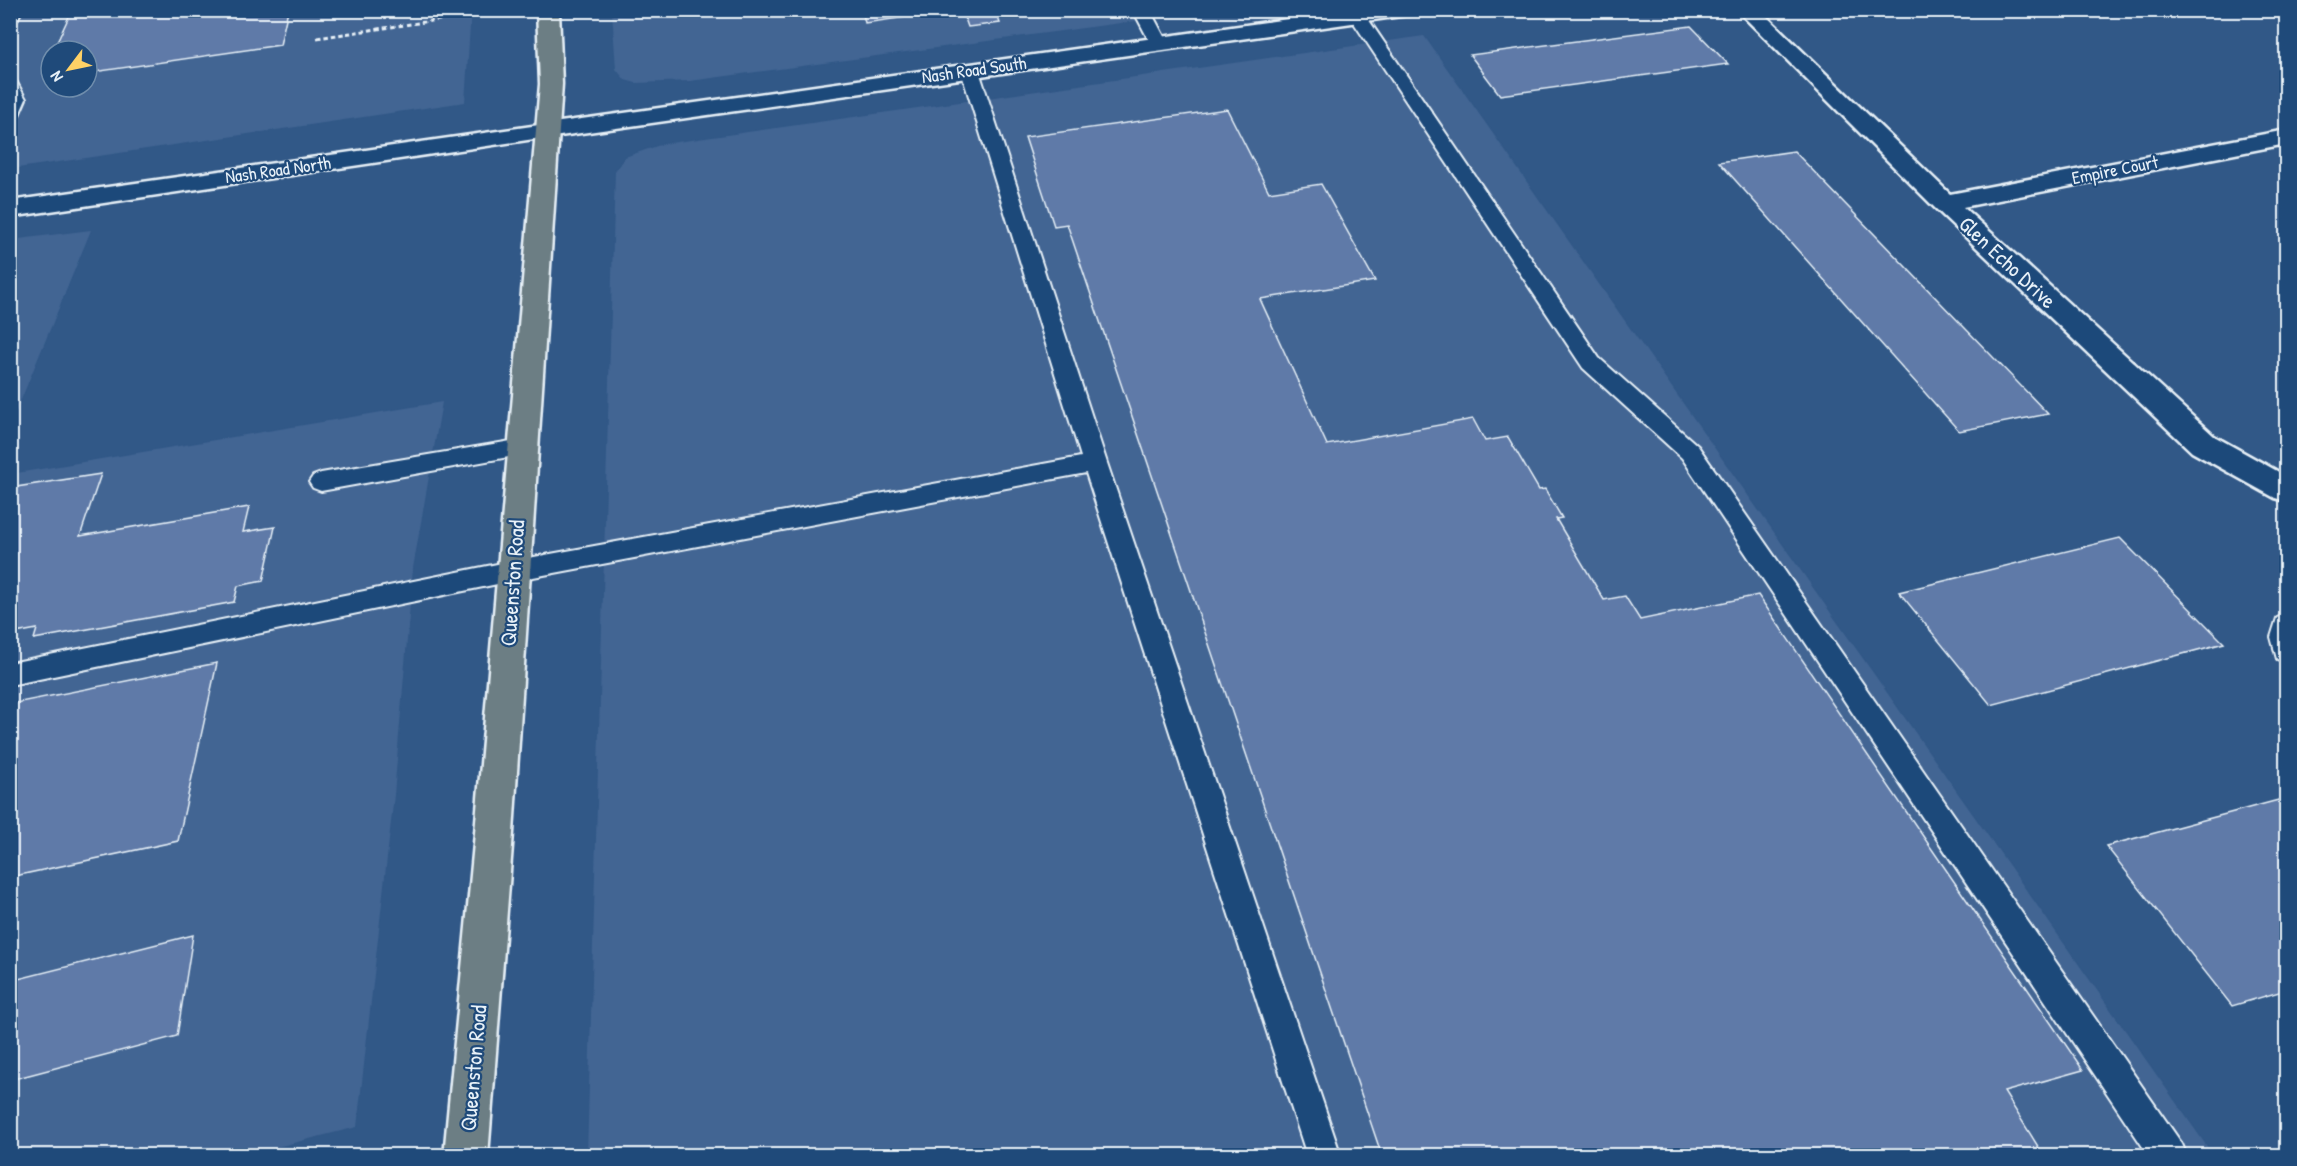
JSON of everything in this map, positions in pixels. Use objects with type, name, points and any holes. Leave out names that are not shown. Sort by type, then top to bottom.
[{"type":"main road","name":"Queenston Road","points":[[466,1155],[494,833],[512,571],[551,84],[548,10]]},
{"type":"street","name":"Nash Road South","points":[[546,131],[1401,10]]},
{"type":"street","name":"Glen Echo Drive","points":[[1748,10],[1944,202],[2203,444],[2286,490]]},
{"type":"street","name":"Nash Road North","points":[[10,209],[546,131]]},
{"type":"street","name":"Empire Court","points":[[1944,202],[2286,137]]},
{"type":"lane","points":[[10,18],[14,10]]},
{"type":"lane","points":[[1141,10],[1160,44]]},
{"type":"lane","points":[[1358,17],[1591,363],[1690,452],[2170,1155]]},
{"type":"lane","points":[[970,71],[1095,463],[1323,1155]]},
{"type":"lane","points":[[10,85],[17,99],[10,118]]},
{"type":"lane","points":[[321,482],[523,447]]},
{"type":"lane","points":[[10,674],[512,571],[1095,463]]},
{"type":"lane","points":[[2286,625],[2284,637],[2286,651]]},
{"type":"path","points":[[317,38],[505,10]]},
{"type":"shaded area","points":[[10,11],[471,11],[465,102],[11,169]]},
{"type":"shaded area","points":[[612,11],[1210,11],[690,81],[636,83],[625,80],[616,69]]},
{"type":"shaded area","points":[[1424,36],[2213,1155],[587,1156],[615,171],[625,157],[663,144]]},
{"type":"shaded area","points":[[91,230],[11,424],[11,240]]},
{"type":"shaded area","points":[[442,402],[413,568],[394,795],[357,1127],[245,1155],[11,1156],[11,474]]},
{"type":"building","points":[[72,10],[288,10],[280,45],[99,71],[99,39],[59,39]]},
{"type":"building","points":[[862,10],[956,10],[865,23]]},
{"type":"building","points":[[962,10],[995,10],[1000,23],[968,27]]},
{"type":"building","points":[[1691,26],[1728,64],[1500,95],[1470,55]]},
{"type":"building","points":[[1227,109],[1269,192],[1321,184],[1375,281],[1260,299],[1327,445],[1473,419],[1485,441],[1508,437],[1539,490],[1545,489],[1562,518],[1556,519],[1604,600],[1625,596],[1640,620],[1758,595],[2083,1070],[2004,1092],[2044,1156],[1382,1156],[1067,224],[1054,226],[1025,137]]},
{"type":"building","points":[[1794,151],[2048,414],[1959,431],[1719,162]]},
{"type":"building","points":[[101,474],[80,536],[249,507],[243,532],[275,527],[263,581],[238,586],[234,602],[34,639],[37,629],[10,634],[10,488]]},
{"type":"building","points":[[2120,538],[2224,643],[1991,705],[1899,592]]},
{"type":"building","points":[[217,663],[178,841],[10,877],[10,704]]},
{"type":"building","points":[[2286,798],[2286,990],[2232,1006],[2106,846]]},
{"type":"building","points":[[193,935],[177,1036],[10,1080],[10,981]]}]
